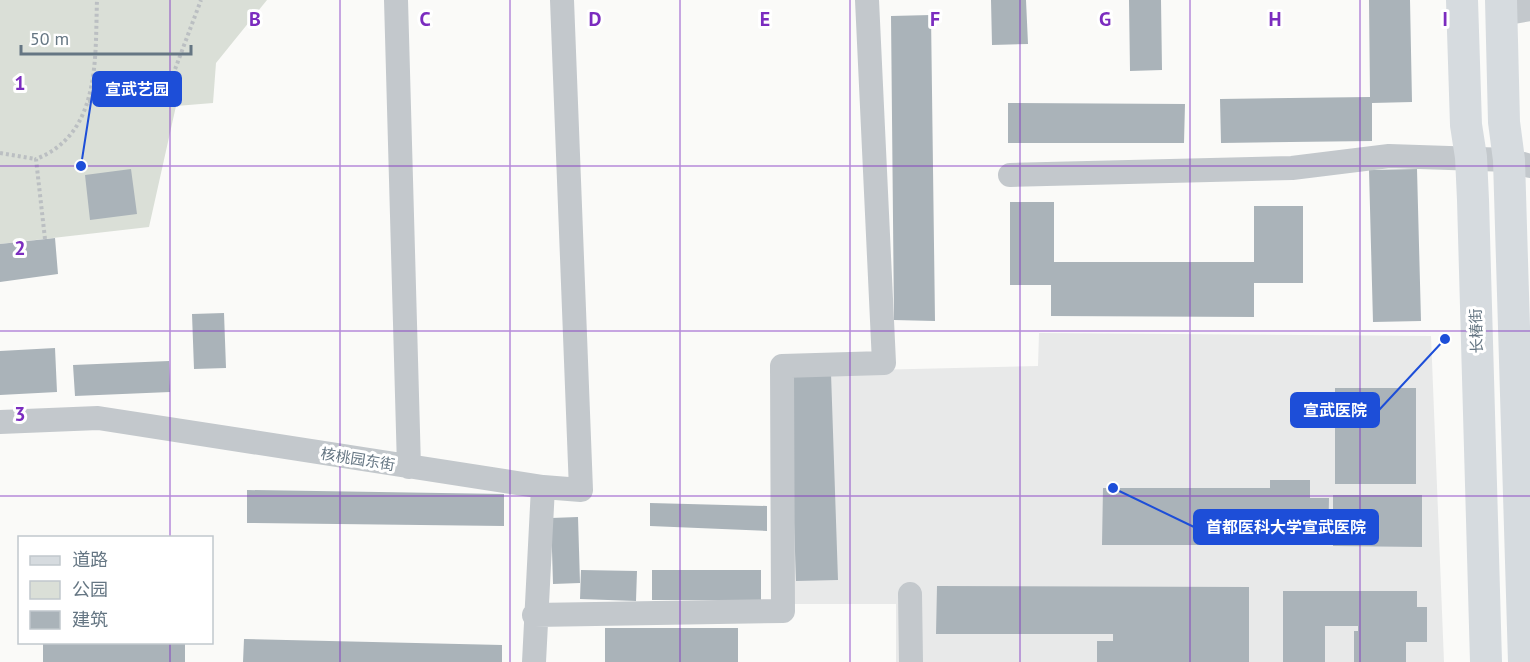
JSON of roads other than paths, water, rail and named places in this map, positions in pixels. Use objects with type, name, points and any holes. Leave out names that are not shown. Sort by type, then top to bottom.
[{"type":"main road","name":"长椿街","points":[[1462,0],[1466,124],[1471,157],[1486,662]]},
{"type":"main road","points":[[1511,8],[1504,122],[1520,163],[1524,662]]},
{"type":"street","points":[[396,0],[409,467]]},
{"type":"street","name":"核桃园东街","points":[[0,422],[98,418],[543,487],[582,490],[562,0]]},
{"type":"street","points":[[534,615],[783,611],[782,366],[884,363],[867,0]]},
{"type":"street","points":[[1010,175],[1292,168],[1389,156],[1471,157],[1520,163]]},
{"type":"street","points":[[534,662],[534,615],[543,487]]},
{"type":"street","points":[[910,594],[911,662]]},
{"type":"place","name":"宣武艺园","points":[[81,166]]},
{"type":"place","name":"宣武医院","points":[[1445,339]]},
{"type":"place","name":"首都医科大学宣武医院","points":[[1113,488]]}]
